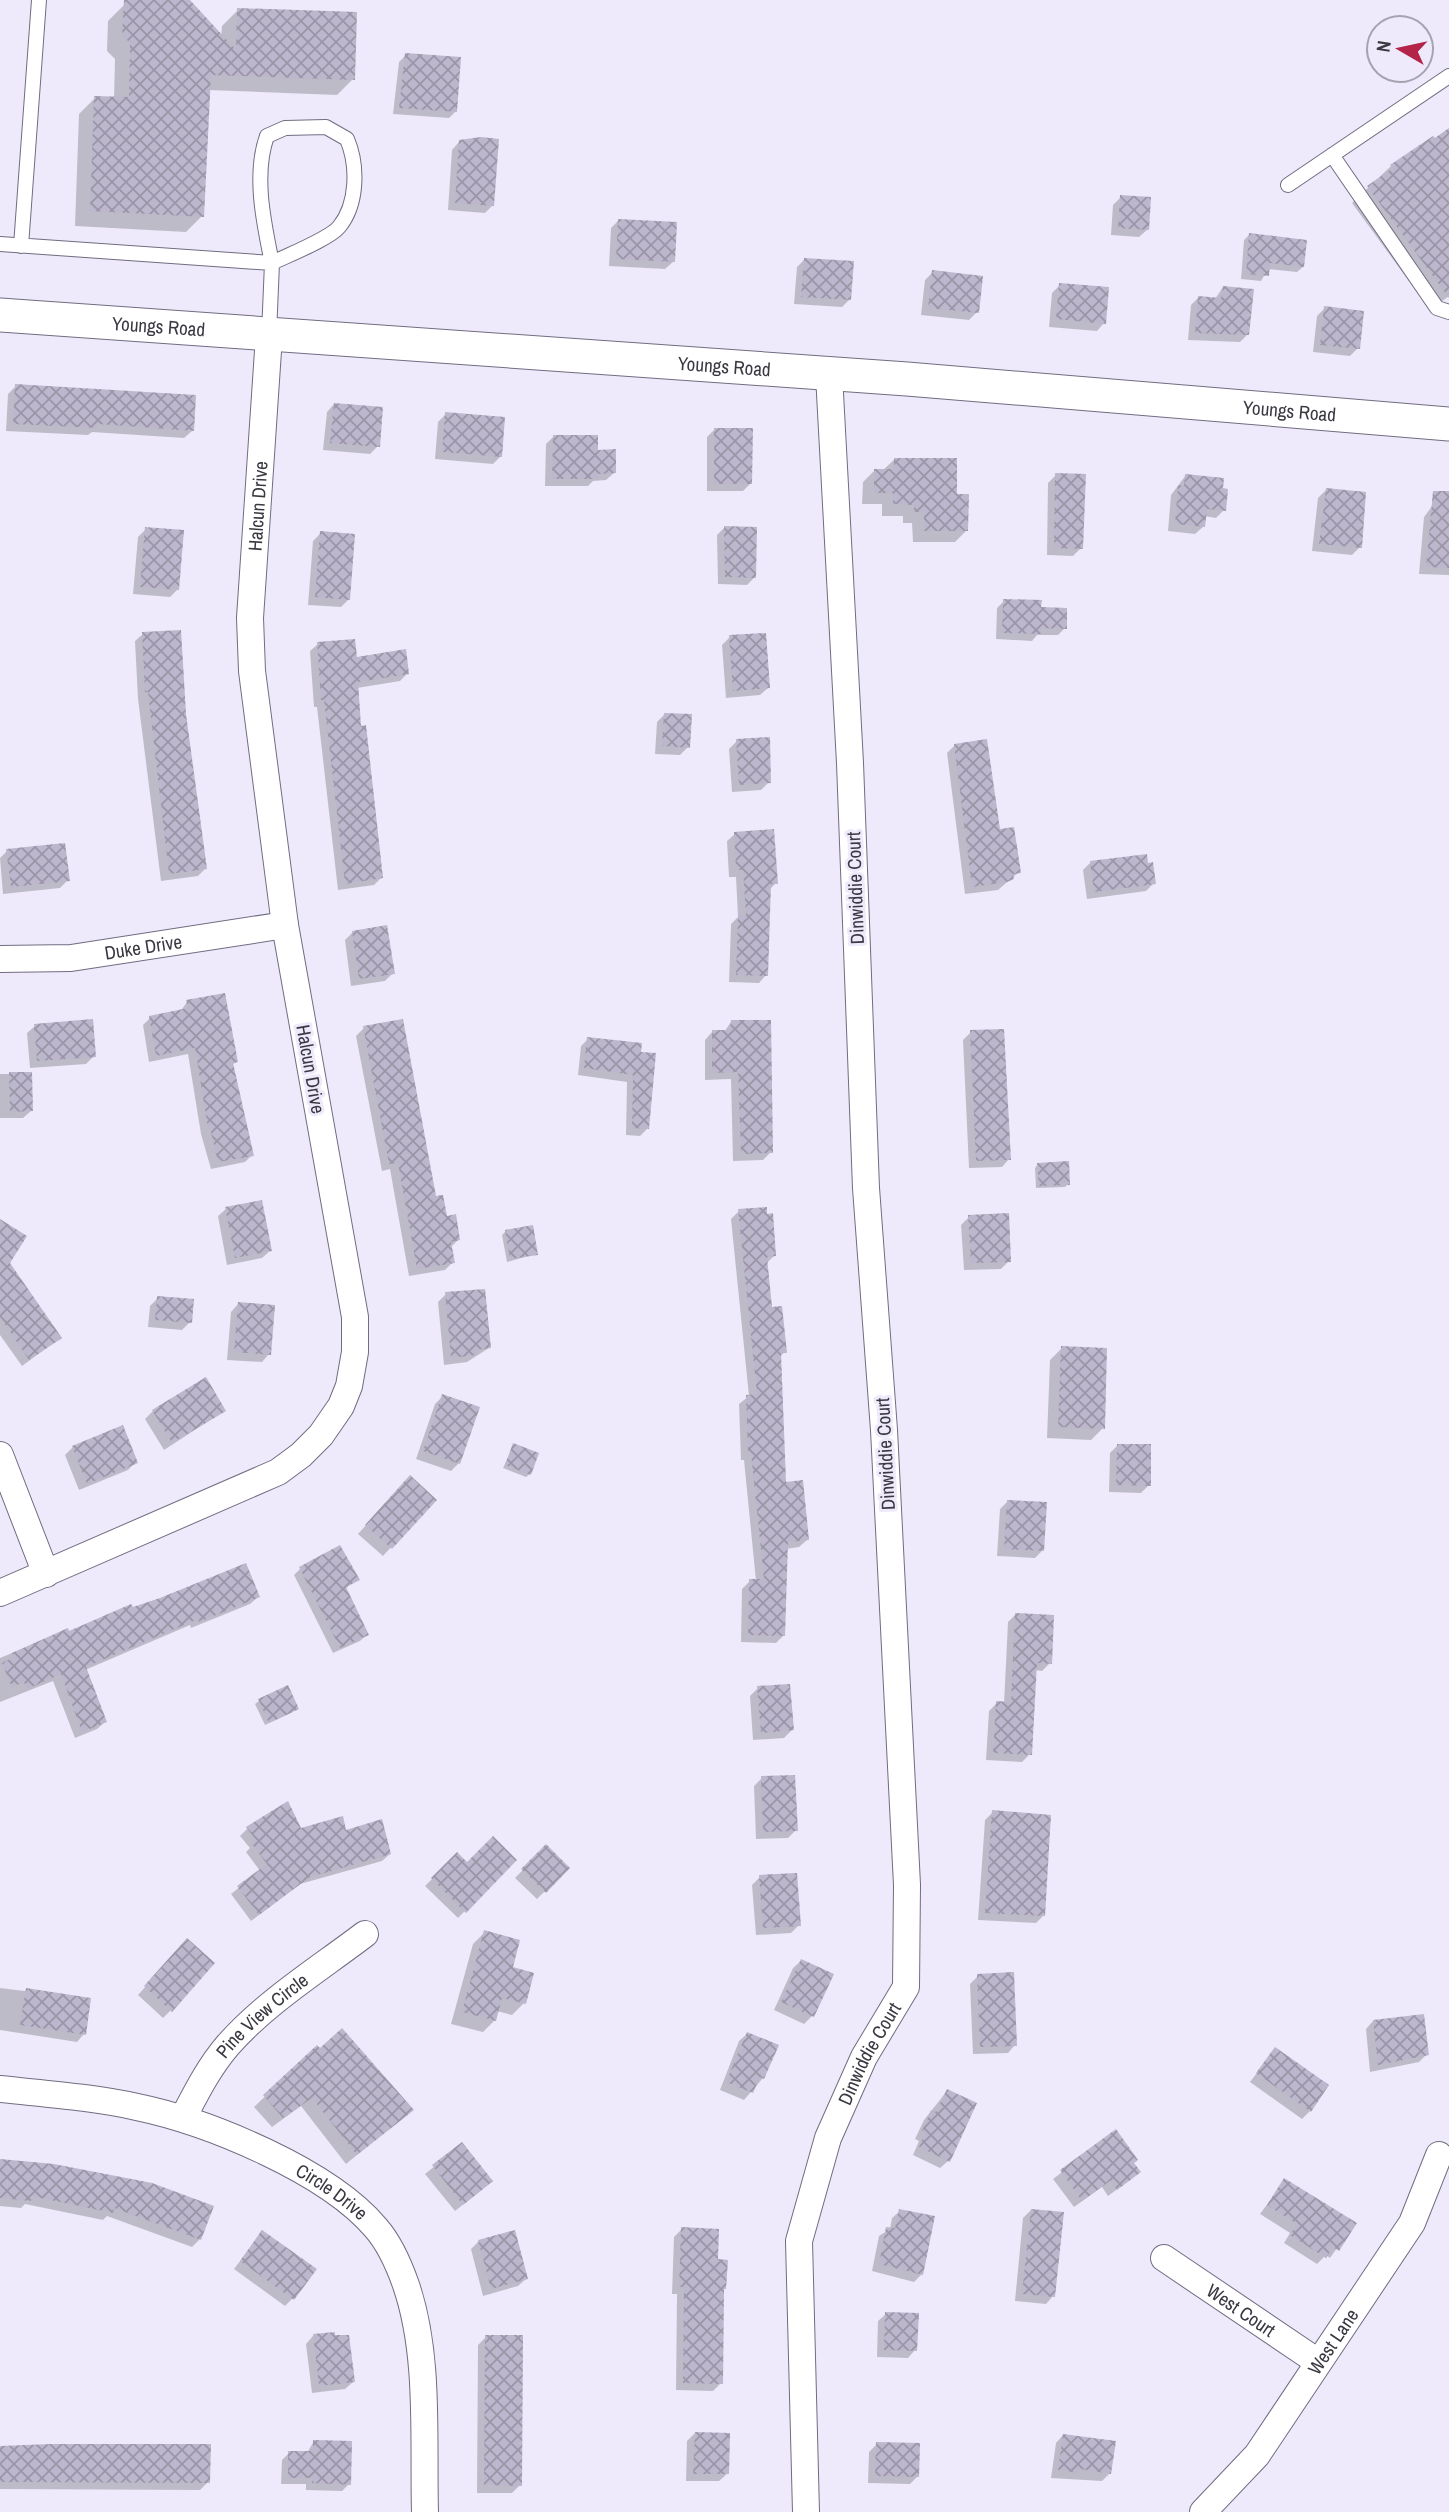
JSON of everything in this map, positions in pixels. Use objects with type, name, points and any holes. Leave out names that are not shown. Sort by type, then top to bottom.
[{"type":"street","name":"Youngs Road","points":[[0,315],[829,374],[1449,424]]},
{"type":"street","name":"Halcun Drive","points":[[0,1594],[278,1472],[321,1435],[341,1406],[349,1386],[355,1352],[355,1317],[285,925],[252,671],[250,618],[268,336]]},
{"type":"street","name":"Dinwiddie Court","points":[[806,2512],[799,2241],[828,2138],[864,2057],[906,1987],[907,1885],[884,1430],[866,1188],[850,763],[829,374]]},
{"type":"street","name":"Duke Drive","points":[[0,959],[71,958],[285,925]]},
{"type":"street","points":[[0,1455],[46,1574]]},
{"type":"street","name":"Pine View Circle","points":[[183,2118],[202,2081],[236,2037],[253,2020],[365,1934]]},
{"type":"street","name":"Circle Drive","points":[[0,2089],[104,2101],[183,2118],[230,2136],[307,2175],[354,2206],[376,2228],[391,2249],[407,2286],[420,2357],[425,2512]]},
{"type":"street","name":"West Lane","points":[[1203,2512],[1257,2455],[1412,2222],[1439,2155]]},
{"type":"street","name":"West Court","points":[[1164,2258],[1318,2362]]},
{"type":"lane","points":[[21,246],[39,0]]},
{"type":"lane","points":[[1288,185],[1449,76]]},
{"type":"lane","points":[[0,244],[272,263],[338,229],[349,210],[354,188],[353,153],[348,139],[326,127],[285,128],[267,136],[262,152],[263,221],[272,263],[268,336]]},
{"type":"lane","points":[[1332,155],[1437,308],[1449,312]]},
{"type":"building","points":[[124,0],[190,0],[236,50],[237,8],[357,12],[355,80],[211,75],[204,217],[90,211],[94,96],[129,97],[130,43],[122,35]]},
{"type":"building","points":[[405,53],[461,57],[457,112],[399,108]]},
{"type":"building","points":[[1449,128],[1449,298],[1367,186],[1393,168],[1390,165]]},
{"type":"building","points":[[481,137],[499,139],[494,206],[455,203],[459,140]]},
{"type":"building","points":[[1120,195],[1151,197],[1149,230],[1118,228]]},
{"type":"building","points":[[618,219],[677,222],[675,262],[616,259]]},
{"type":"building","points":[[1249,233],[1307,240],[1304,267],[1270,263],[1269,276],[1246,274]]},
{"type":"building","points":[[804,258],[854,261],[851,300],[801,297]]},
{"type":"building","points":[[932,270],[983,276],[979,313],[928,308]]},
{"type":"building","points":[[1059,283],[1109,287],[1106,324],[1056,319]]},
{"type":"building","points":[[1223,286],[1254,289],[1249,335],[1195,333],[1198,296],[1221,298]]},
{"type":"building","points":[[1324,306],[1364,311],[1360,349],[1320,345]]},
{"type":"building","points":[[15,384],[196,395],[194,431],[98,424],[97,428],[13,424]]},
{"type":"building","points":[[334,403],[383,407],[380,447],[330,443]]},
{"type":"building","points":[[445,412],[505,417],[502,457],[442,452]]},
{"type":"building","points":[[714,428],[753,428],[752,484],[714,484]]},
{"type":"building","points":[[553,435],[598,435],[598,450],[616,449],[616,473],[598,474],[598,479],[552,479]]},
{"type":"building","points":[[894,458],[957,458],[957,494],[969,494],[968,531],[924,531],[924,512],[914,512],[914,505],[893,504],[893,493],[874,493],[874,469],[894,469]]},
{"type":"building","points":[[1055,473],[1086,474],[1083,549],[1054,548]]},
{"type":"building","points":[[1185,474],[1224,478],[1223,488],[1228,489],[1226,511],[1207,509],[1205,527],[1175,524],[1178,485],[1184,486]]},
{"type":"building","points":[[1326,488],[1366,492],[1362,548],[1319,544]]},
{"type":"building","points":[[1433,491],[1449,491],[1449,568],[1426,567]]},
{"type":"building","points":[[724,526],[757,527],[756,578],[725,577]]},
{"type":"building","points":[[145,527],[184,530],[179,590],[140,587]]},
{"type":"building","points":[[320,531],[355,534],[350,600],[315,597]]},
{"type":"building","points":[[1003,599],[1042,600],[1041,607],[1067,608],[1067,629],[1041,628],[1041,634],[1002,633]]},
{"type":"building","points":[[181,630],[186,714],[207,869],[169,874],[148,692],[145,692],[142,632]]},
{"type":"building","points":[[766,633],[770,688],[733,691],[729,635]]},
{"type":"building","points":[[355,639],[357,657],[406,649],[409,674],[358,682],[361,726],[366,725],[383,878],[345,884],[324,700],[321,700],[317,642]]},
{"type":"building","points":[[664,713],[692,714],[690,748],[662,746]]},
{"type":"building","points":[[770,737],[771,783],[739,785],[736,739]]},
{"type":"building","points":[[987,739],[1000,829],[1014,827],[1021,873],[1013,874],[1014,879],[1007,882],[972,887],[954,744]]},
{"type":"building","points":[[774,829],[778,884],[771,884],[768,976],[736,975],[738,915],[746,915],[743,870],[736,870],[734,832]]},
{"type":"building","points":[[65,843],[70,881],[11,887],[6,849]]},
{"type":"building","points":[[1147,854],[1148,863],[1153,862],[1156,884],[1094,892],[1090,861]]},
{"type":"building","points":[[387,925],[395,974],[359,979],[352,931]]},
{"type":"building","points":[[225,993],[238,1062],[233,1063],[254,1156],[218,1162],[208,1128],[195,1048],[156,1056],[149,1016],[188,1008],[186,1000]]},
{"type":"building","points":[[93,1019],[96,1057],[37,1061],[34,1024]]},
{"type":"building","points":[[403,1019],[436,1196],[443,1195],[447,1216],[456,1214],[460,1240],[451,1242],[455,1263],[417,1269],[398,1163],[389,1164],[363,1026]]},
{"type":"building","points":[[731,1020],[771,1020],[773,1153],[741,1154],[738,1072],[712,1073],[712,1030],[730,1030]]},
{"type":"building","points":[[1004,1029],[1011,1160],[976,1161],[970,1030]]},
{"type":"building","points":[[587,1037],[642,1043],[641,1052],[656,1053],[649,1129],[632,1128],[633,1075],[584,1068]]},
{"type":"building","points":[[9,1072],[32,1072],[33,1111],[10,1112]]},
{"type":"building","points":[[1069,1161],[1070,1185],[1039,1186],[1037,1163]]},
{"type":"building","points":[[262,1200],[272,1251],[235,1258],[225,1207]]},
{"type":"building","points":[[767,1207],[767,1214],[773,1213],[776,1256],[767,1257],[772,1307],[782,1306],[787,1353],[781,1353],[786,1482],[803,1480],[809,1540],[788,1542],[785,1636],[748,1635],[749,1579],[764,1579],[751,1453],[748,1453],[746,1395],[757,1394],[738,1209]]},
{"type":"building","points":[[1009,1213],[1011,1262],[971,1263],[968,1215]]},
{"type":"building","points":[[0,1219],[27,1236],[10,1263],[62,1338],[29,1360],[0,1317]]},
{"type":"building","points":[[533,1225],[538,1255],[510,1259],[505,1230]]},
{"type":"building","points":[[485,1289],[491,1348],[476,1350],[476,1355],[451,1358],[445,1292]]},
{"type":"building","points":[[157,1296],[194,1299],[192,1323],[155,1320]]},
{"type":"building","points":[[238,1302],[275,1305],[271,1355],[234,1352]]},
{"type":"building","points":[[1061,1346],[1107,1348],[1105,1429],[1058,1427]]},
{"type":"building","points":[[206,1377],[226,1411],[172,1443],[152,1410]]},
{"type":"building","points":[[442,1394],[480,1407],[460,1464],[423,1451]]},
{"type":"building","points":[[123,1425],[138,1463],[87,1484],[72,1446]]},
{"type":"building","points":[[513,1443],[539,1453],[531,1475],[505,1465]]},
{"type":"building","points":[[1117,1444],[1151,1444],[1151,1486],[1116,1485]]},
{"type":"building","points":[[410,1475],[437,1500],[392,1549],[365,1525]]},
{"type":"building","points":[[1007,1500],[1047,1502],[1044,1551],[1004,1549]]},
{"type":"building","points":[[340,1545],[360,1580],[346,1587],[369,1635],[340,1648],[299,1567]]},
{"type":"building","points":[[246,1563],[260,1597],[199,1622],[198,1619],[86,1667],[107,1722],[82,1732],[61,1674],[27,1689],[24,1682],[12,1687],[2,1663],[14,1657],[12,1653],[68,1628],[69,1631],[131,1604],[133,1607],[160,1598]]},
{"type":"building","points":[[1015,1613],[1054,1615],[1052,1664],[1037,1663],[1032,1755],[993,1753],[996,1701],[1011,1702]]},
{"type":"building","points":[[790,1684],[794,1730],[761,1733],[757,1686]]},
{"type":"building","points":[[288,1685],[299,1709],[269,1723],[258,1699]]},
{"type":"building","points":[[795,1775],[798,1831],[763,1832],[761,1776]]},
{"type":"building","points":[[288,1801],[301,1828],[343,1816],[346,1830],[382,1819],[391,1854],[310,1877],[259,1915],[237,1886],[267,1864],[252,1844],[256,1840],[246,1827]]},
{"type":"building","points":[[992,1810],[1051,1815],[1045,1916],[985,1913]]},
{"type":"building","points":[[493,1836],[517,1860],[466,1913],[431,1878],[457,1852],[467,1862]]},
{"type":"building","points":[[546,1844],[570,1868],[546,1893],[521,1869]]},
{"type":"building","points":[[797,1873],[801,1926],[763,1928],[759,1875]]},
{"type":"building","points":[[484,1930],[520,1940],[513,1967],[534,1973],[526,2004],[502,1998],[496,2021],[462,2012]]},
{"type":"building","points":[[187,1938],[215,1963],[172,2012],[144,1986]]},
{"type":"building","points":[[801,1959],[834,1974],[814,2017],[781,2002]]},
{"type":"building","points":[[1014,1972],[1017,2046],[980,2047],[977,1974]]},
{"type":"building","points":[[26,1988],[91,1998],[86,2035],[20,2025]]},
{"type":"building","points":[[1424,2014],[1429,2055],[1378,2065],[1373,2020]]},
{"type":"building","points":[[342,2028],[414,2110],[357,2155],[312,2098],[283,2118],[263,2095],[317,2045],[320,2048]]},
{"type":"building","points":[[747,2032],[779,2045],[764,2079],[760,2077],[753,2093],[726,2082]]},
{"type":"building","points":[[1275,2047],[1329,2085],[1311,2112],[1256,2073]]},
{"type":"building","points":[[947,2089],[977,2103],[950,2162],[919,2147],[931,2110],[936,2112]]},
{"type":"building","points":[[1116,2129],[1138,2160],[1134,2163],[1141,2172],[1117,2190],[1110,2181],[1082,2201],[1060,2170]]},
{"type":"building","points":[[462,2142],[493,2181],[463,2205],[432,2165]]},
{"type":"building","points":[[0,2159],[54,2164],[152,2183],[214,2206],[201,2240],[114,2208],[113,2213],[31,2196],[31,2201],[0,2198]]},
{"type":"building","points":[[1284,2178],[1357,2223],[1339,2251],[1333,2247],[1326,2258],[1290,2235],[1297,2224],[1267,2205]]},
{"type":"building","points":[[899,2209],[935,2216],[923,2275],[879,2264],[886,2227],[895,2228]]},
{"type":"building","points":[[1031,2209],[1064,2212],[1055,2297],[1022,2294]]},
{"type":"building","points":[[681,2227],[719,2229],[718,2259],[728,2260],[724,2289],[723,2384],[683,2383],[684,2287],[679,2287]]},
{"type":"building","points":[[262,2230],[317,2269],[294,2300],[240,2261]]},
{"type":"building","points":[[515,2230],[528,2279],[491,2289],[478,2240]]},
{"type":"building","points":[[885,2312],[919,2313],[917,2351],[884,2350]]},
{"type":"building","points":[[335,2332],[335,2335],[349,2335],[355,2382],[319,2386],[313,2334]]},
{"type":"building","points":[[485,2335],[523,2335],[522,2486],[484,2485]]},
{"type":"building","points":[[695,2432],[730,2433],[729,2474],[693,2474]]},
{"type":"building","points":[[1063,2434],[1116,2441],[1111,2474],[1080,2469],[1079,2473],[1058,2470]]},
{"type":"building","points":[[313,2440],[352,2441],[351,2485],[312,2483],[312,2478],[288,2478],[288,2451],[313,2451]]},
{"type":"building","points":[[876,2442],[920,2443],[919,2477],[875,2476]]},
{"type":"building","points":[[211,2444],[210,2483],[0,2482],[0,2446]]}]
